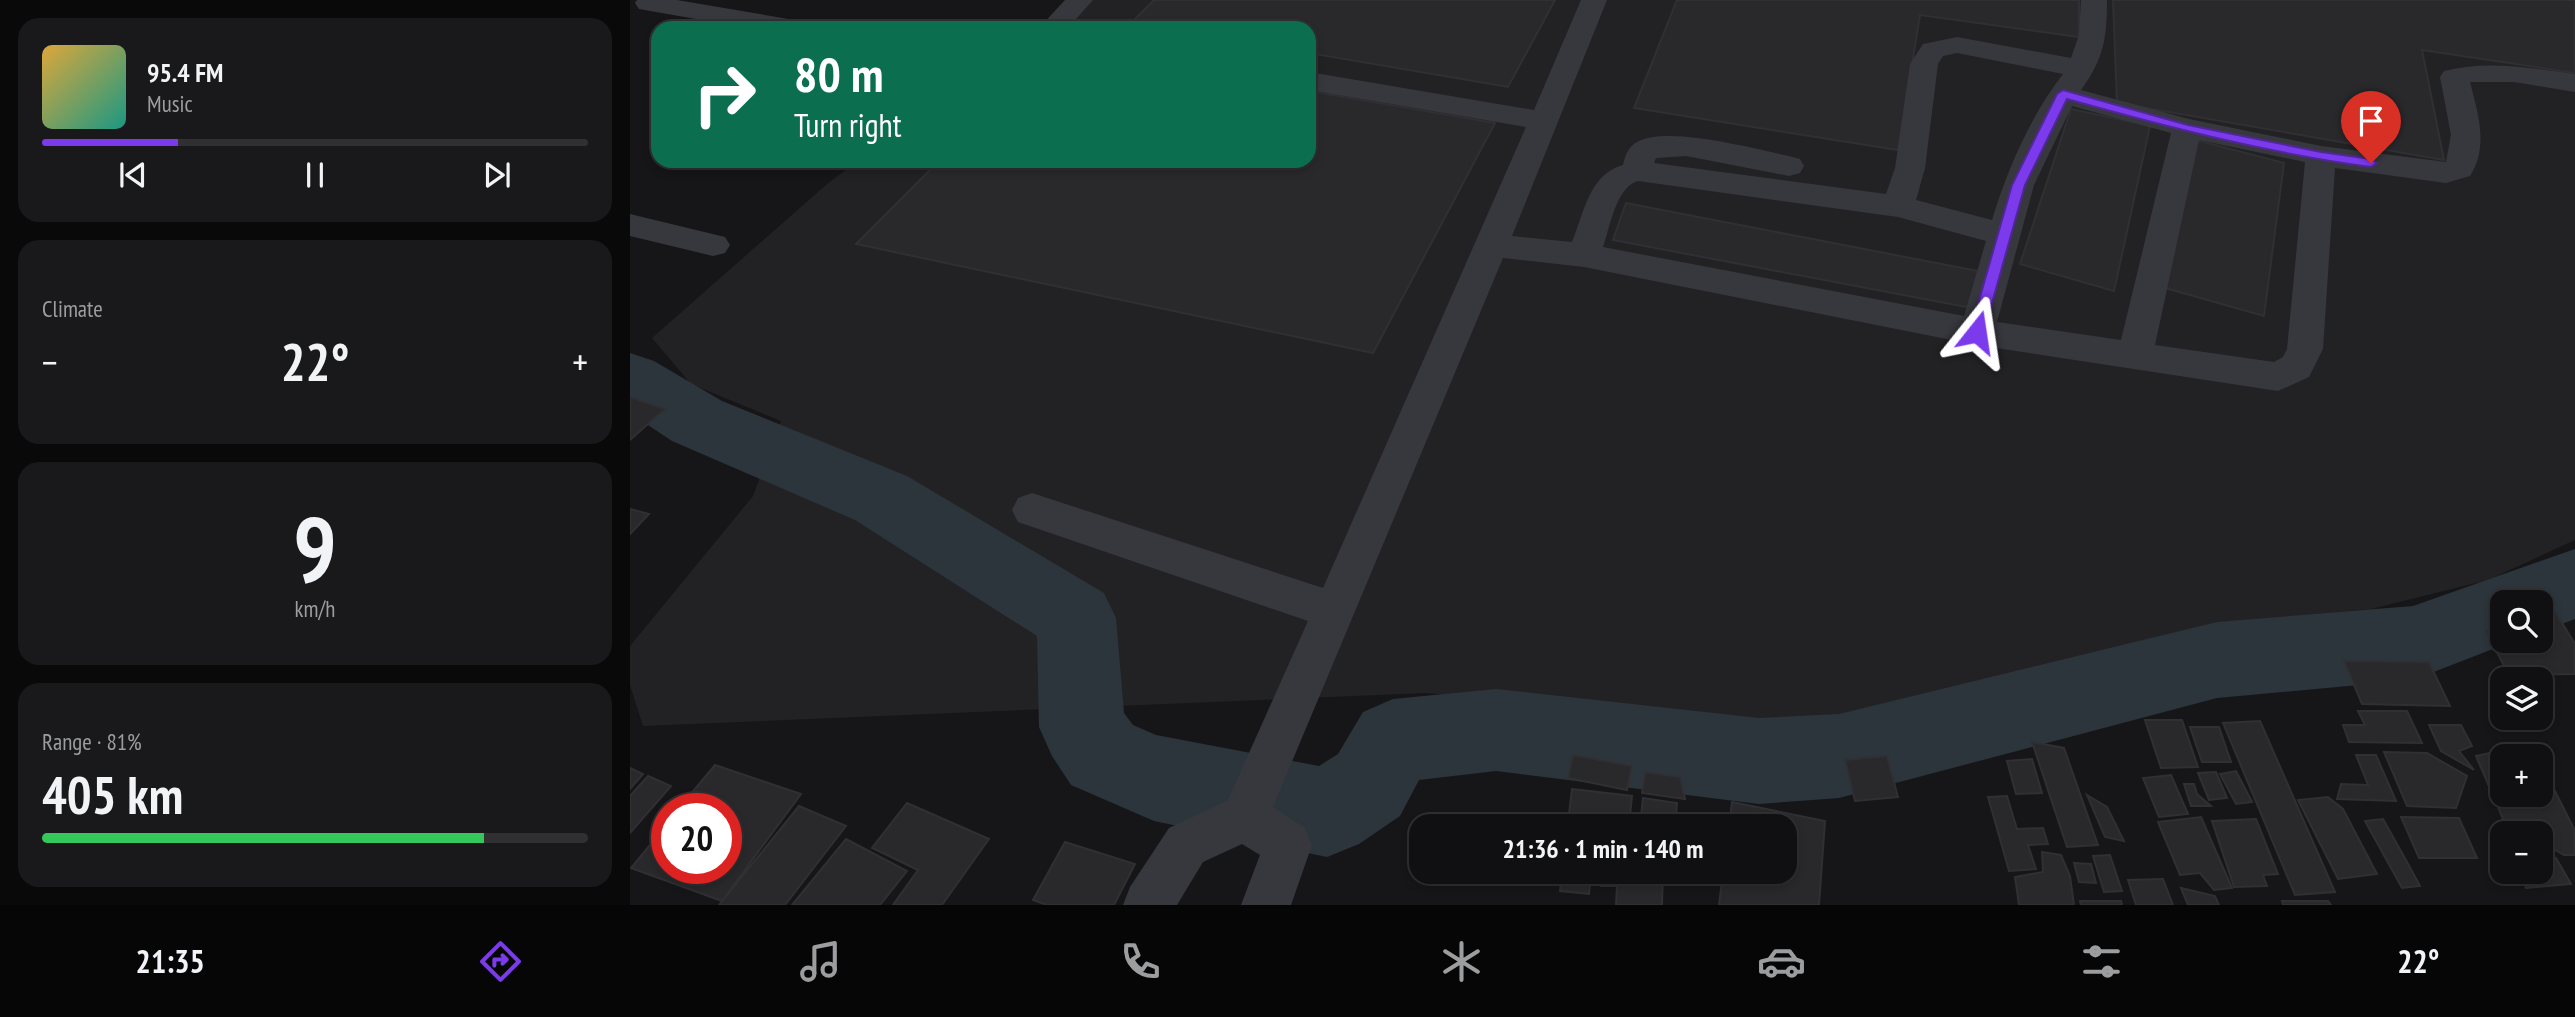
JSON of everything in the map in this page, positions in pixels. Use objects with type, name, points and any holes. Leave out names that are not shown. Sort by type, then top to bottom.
[{"type":"lane","points":[[1060,21],[1080,0]]},
{"type":"lane","points":[[1148,905],[1186,845],[1245,817],[1493,246],[1594,0]]},
{"type":"lane","points":[[1977,332],[2018,185],[2063,94],[2082,69],[2093,36],[2094,0]]},
{"type":"lane","points":[[643,6],[746,21]]},
{"type":"lane","points":[[1902,193],[1910,168],[1924,64],[1933,50],[1957,45],[2082,69]]},
{"type":"lane","points":[[2063,94],[2187,128],[2321,156],[2446,173],[2459,169],[2467,154],[2467,135],[2455,78],[2471,72],[2490,72],[2575,83]]},
{"type":"lane","points":[[1316,82],[1545,121]]},
{"type":"lane","points":[[2135,355],[2187,128]]},
{"type":"lane","points":[[1493,246],[1584,255],[1977,332],[2278,377],[2297,367],[2305,349],[2321,156]]},
{"type":"lane","points":[[1584,255],[1609,187],[1620,176],[1639,172],[1902,193],[2003,234]]},
{"type":"lane","points":[[630,225],[713,245]]},
{"type":"lane","points":[[1032,510],[1333,610]]},
{"type":"lane","points":[[1245,817],[1288,845],[1266,905]]},
{"type":"shaded area","points":[[1090,0],[2575,0],[2575,540],[2488,580],[2371,609],[2228,622],[2054,672],[1864,720],[1731,718],[1426,693],[643,726],[630,685],[630,646],[753,496],[781,421],[691,384],[652,338],[827,184],[849,168],[1316,168],[1316,21],[1056,21]]},
{"type":"building","points":[[1154,0],[1555,0],[1508,87],[1316,54],[1316,21],[1133,21]]},
{"type":"building","points":[[1677,0],[2079,0],[2079,37],[1920,15],[1898,150],[1634,108]]},
{"type":"building","points":[[2113,0],[2575,0],[2575,73],[2422,50],[2444,160],[2117,103]]},
{"type":"building","points":[[1316,92],[1495,123],[1373,353],[856,244],[932,168],[1316,168]]},
{"type":"building","points":[[2071,109],[2150,126],[2114,291],[2020,264]]},
{"type":"building","points":[[2196,140],[2284,163],[2264,316],[2165,288]]},
{"type":"building","points":[[1626,203],[1978,271],[1972,308],[1613,240]]},
{"type":"building","points":[[630,397],[665,409],[630,440]]},
{"type":"building","points":[[630,509],[649,514],[630,534]]},
{"type":"building","points":[[2553,610],[2575,644],[2575,674],[2553,674],[2553,667],[2505,667],[2497,653],[2553,653]]},
{"type":"building","points":[[2344,661],[2429,662],[2450,706],[2362,704]]},
{"type":"building","points":[[2358,711],[2407,711],[2422,743],[2349,742],[2343,725],[2365,725]]},
{"type":"building","points":[[2145,720],[2182,720],[2198,767],[2161,768]]},
{"type":"building","points":[[2260,721],[2335,892],[2295,895],[2223,723]]},
{"type":"building","points":[[2429,725],[2461,725],[2472,746],[2459,751],[2474,770],[2441,751]]},
{"type":"building","points":[[2190,727],[2219,727],[2231,762],[2202,762]]},
{"type":"building","points":[[2032,742],[2064,748],[2098,845],[2067,847]]},
{"type":"building","points":[[2384,752],[2427,753],[2467,776],[2456,808],[2407,806]]},
{"type":"building","points":[[2490,753],[2490,789],[2476,756]]},
{"type":"building","points":[[1573,755],[1632,766],[1627,790],[1568,778]]},
{"type":"building","points":[[2356,755],[2376,755],[2396,801],[2337,799],[2341,784],[2368,785]]},
{"type":"building","points":[[1887,756],[1898,797],[1855,801],[1845,760]]},
{"type":"building","points":[[2032,759],[2042,793],[2016,794],[2007,761]]},
{"type":"building","points":[[715,765],[801,794],[742,874],[742,793],[692,793]]},
{"type":"building","points":[[630,768],[643,774],[630,789]]},
{"type":"building","points":[[2236,771],[2252,802],[2236,804],[2220,774]]},
{"type":"building","points":[[1645,772],[1680,777],[1685,799],[1642,793]]},
{"type":"building","points":[[2216,772],[2227,798],[2209,800],[2198,773]]},
{"type":"building","points":[[2171,775],[2188,814],[2159,817],[2143,778]]},
{"type":"building","points":[[648,776],[671,786],[665,793],[651,793],[651,809],[630,833],[630,796]]},
{"type":"building","points":[[2184,784],[2194,784],[2197,794],[2211,806],[2191,806]]},
{"type":"building","points":[[2553,787],[2575,831],[2575,855],[2564,855],[2553,849],[2553,821],[2504,821],[2498,807],[2553,807]]},
{"type":"building","points":[[1572,789],[1632,796],[1630,814],[1569,814]]},
{"type":"building","points":[[2087,795],[2107,807],[2124,841],[2105,837]]},
{"type":"building","points":[[2007,796],[2017,829],[2043,828],[2048,844],[2028,845],[2036,869],[2009,871],[1988,797]]},
{"type":"building","points":[[2328,797],[2343,809],[2377,874],[2338,879],[2298,800]]},
{"type":"building","points":[[1643,798],[1677,803],[1676,814],[1641,814]]},
{"type":"building","points":[[1732,802],[1791,814],[1730,814]]},
{"type":"building","points":[[907,803],[989,839],[942,905],[893,905],[918,870],[872,848]]},
{"type":"building","points":[[799,806],[846,826],[785,905],[719,905],[736,884],[742,884],[742,877]]},
{"type":"building","points":[[1797,815],[1825,821],[1819,905],[1719,905],[1722,884],[1797,884]]},
{"type":"building","points":[[2201,817],[2232,888],[2214,890],[2200,873],[2180,875],[2158,822]]},
{"type":"building","points":[[2401,817],[2459,818],[2477,858],[2419,858]]},
{"type":"building","points":[[2256,819],[2278,874],[2263,875],[2267,886],[2234,887],[2212,821]]},
{"type":"building","points":[[2383,819],[2420,886],[2402,888],[2365,821]]},
{"type":"building","points":[[846,839],[907,871],[880,905],[792,905]]},
{"type":"building","points":[[1065,842],[1135,864],[1114,905],[1047,905],[1033,900]]},
{"type":"building","points":[[651,844],[651,875],[631,868]]},
{"type":"building","points":[[2042,852],[2061,855],[2070,876],[2074,905],[2019,905],[2015,877],[2043,872]]},
{"type":"building","points":[[2110,855],[2122,891],[2104,892],[2093,856]]},
{"type":"building","points":[[2556,858],[2571,884],[2526,888],[2524,884],[2553,884],[2553,860]]},
{"type":"building","points":[[2074,863],[2091,864],[2096,883],[2079,882]]},
{"type":"building","points":[[2163,879],[2173,905],[2136,905],[2128,880]]},
{"type":"building","points":[[675,884],[735,884],[722,901]]},
{"type":"building","points":[[1561,884],[1590,884],[1589,894],[1560,891]]},
{"type":"building","points":[[1663,884],[1662,905],[1616,905],[1617,886],[1601,886]]},
{"type":"building","points":[[2181,888],[2215,896],[2219,905],[2188,905]]},
{"type":"building","points":[[2080,901],[2121,901],[2122,905],[2081,905]]},
{"type":"building","points":[[2282,901],[2328,901],[2331,905],[2283,905]]},
{"type":"waterway","points":[[630,379],[697,421],[881,498],[1076,618],[1082,727],[1102,755],[1154,778],[1327,812],[1369,785],[1393,741],[1496,730],[1759,761],[1839,756],[2217,660],[2413,643],[2490,614]]},
{"type":"waterway","points":[[2553,592],[2575,584]]},
{"type":"route","points":[[1977,332],[2018,185],[2063,94],[2187,128],[2321,156],[2371,163]]}]
